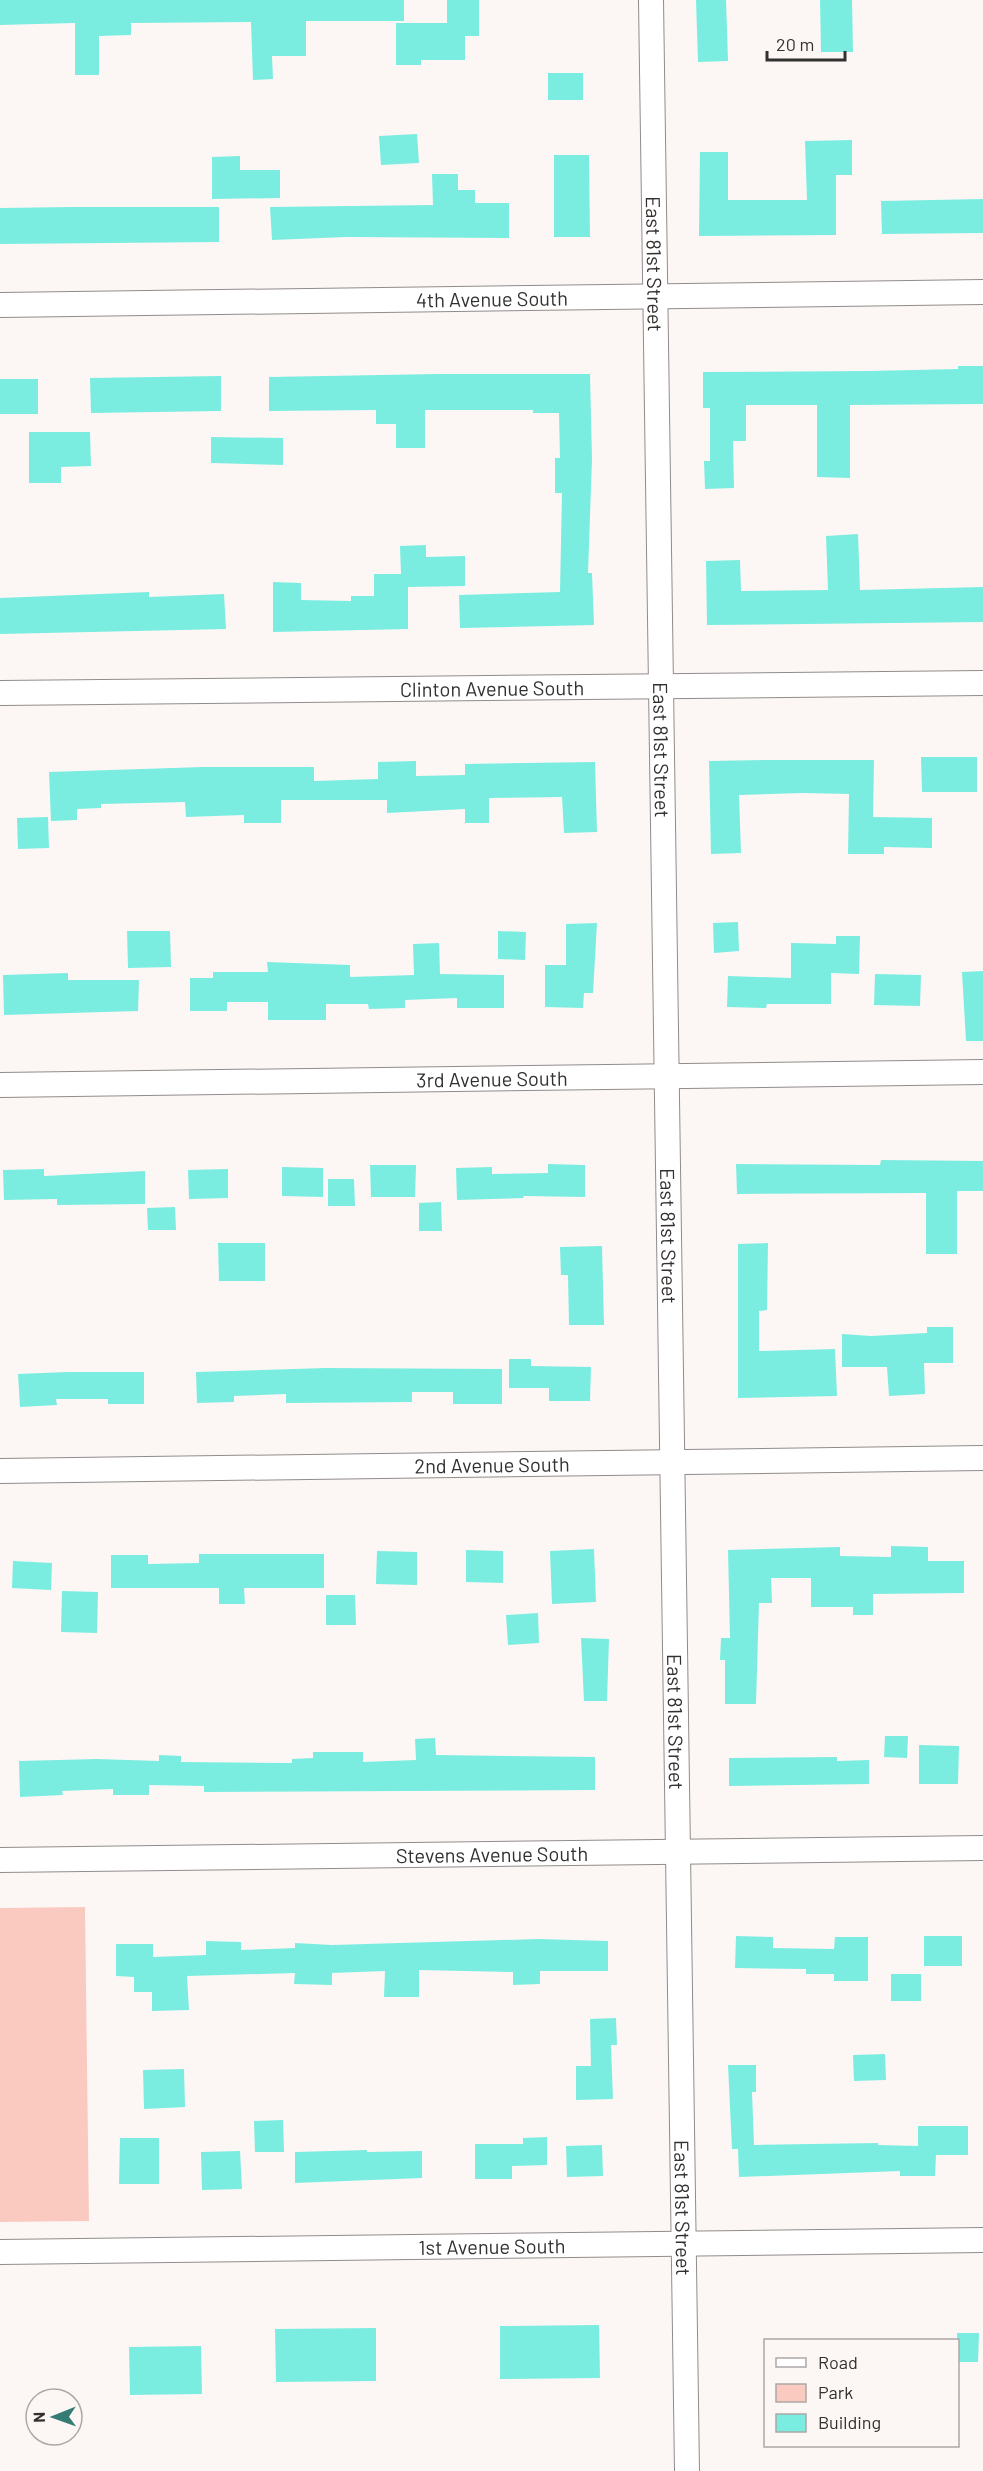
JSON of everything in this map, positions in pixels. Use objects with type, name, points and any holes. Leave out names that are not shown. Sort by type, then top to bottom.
[{"type":"street","name":"East 81st Street","points":[[651,0],[686,2243],[687,2471]]},
{"type":"street","name":"4th Avenue South","points":[[0,305],[983,292]]},
{"type":"street","name":"Clinton Avenue South","points":[[0,693],[983,683]]},
{"type":"street","name":"3rd Avenue South","points":[[0,1085],[983,1072]]},
{"type":"street","name":"2nd Avenue South","points":[[0,1471],[983,1458]]},
{"type":"street","name":"Stevens Avenue South","points":[[0,1860],[983,1848]]},
{"type":"street","name":"1st Avenue South","points":[[0,2252],[983,2240]]},
{"type":"green space","points":[[85,1907],[89,2221],[0,2222],[0,1908]]},
{"type":"building","points":[[0,0],[404,0],[404,21],[306,21],[306,56],[272,56],[273,79],[253,80],[251,22],[131,23],[131,35],[99,36],[99,75],[75,75],[75,23],[0,25]]},
{"type":"building","points":[[447,0],[479,0],[479,36],[465,36],[465,60],[421,60],[421,65],[396,65],[396,23],[447,23]]},
{"type":"building","points":[[696,0],[726,0],[728,61],[698,62]]},
{"type":"building","points":[[820,0],[852,0],[853,52],[821,52]]},
{"type":"building","points":[[548,73],[583,73],[583,100],[548,100]]},
{"type":"building","points":[[417,134],[419,163],[381,165],[379,136]]},
{"type":"building","points":[[852,140],[852,175],[836,175],[836,235],[699,236],[700,152],[728,152],[728,200],[807,200],[805,141]]},
{"type":"building","points":[[554,155],[589,155],[590,237],[554,237]]},
{"type":"building","points":[[240,156],[240,170],[280,170],[280,198],[212,199],[212,157]]},
{"type":"building","points":[[432,174],[458,174],[458,190],[475,190],[475,203],[509,203],[509,238],[346,237],[272,240],[270,207],[433,205]]},
{"type":"building","points":[[983,199],[983,233],[882,234],[881,201]]},
{"type":"building","points":[[219,207],[219,242],[0,244],[0,208]]},
{"type":"building","points":[[958,366],[983,366],[983,404],[850,405],[850,478],[817,477],[817,405],[746,405],[746,441],[733,441],[734,488],[705,489],[704,461],[710,461],[710,408],[703,408],[703,372],[958,369]]},
{"type":"building","points":[[590,374],[592,459],[588,573],[592,573],[594,625],[460,628],[459,595],[560,592],[562,493],[555,493],[555,458],[560,458],[559,413],[533,413],[533,410],[425,410],[425,448],[396,448],[396,424],[376,424],[376,410],[269,411],[269,377]]},
{"type":"building","points":[[221,376],[221,411],[91,413],[90,378]]},
{"type":"building","points":[[0,379],[38,379],[38,414],[0,414]]},
{"type":"building","points":[[29,432],[90,432],[91,466],[61,467],[61,483],[29,483]]},
{"type":"building","points":[[211,437],[283,438],[283,465],[211,463]]},
{"type":"building","points":[[858,534],[860,590],[983,587],[983,622],[707,625],[706,561],[740,560],[741,591],[828,590],[826,536]]},
{"type":"building","points":[[426,545],[426,557],[465,556],[465,586],[408,587],[408,629],[273,632],[273,582],[301,583],[301,600],[351,601],[351,596],[374,596],[374,574],[401,574],[400,546]]},
{"type":"building","points":[[149,592],[149,597],[224,594],[226,629],[0,634],[0,598]]},
{"type":"building","points":[[921,757],[977,757],[977,792],[922,792]]},
{"type":"building","points":[[874,760],[873,817],[932,818],[932,848],[884,847],[884,854],[848,854],[849,794],[803,793],[739,795],[741,853],[711,854],[709,761]]},
{"type":"building","points":[[416,761],[416,776],[465,775],[465,764],[595,762],[597,832],[564,833],[562,797],[489,798],[489,823],[465,823],[465,809],[387,813],[387,800],[281,800],[281,823],[244,823],[244,815],[186,817],[185,802],[101,804],[101,808],[77,809],[77,820],[51,821],[49,772],[203,767],[314,767],[314,781],[378,779],[378,762]]},
{"type":"building","points":[[48,817],[49,848],[18,849],[17,818]]},
{"type":"building","points":[[738,922],[739,951],[714,953],[713,923]]},
{"type":"building","points":[[597,923],[593,993],[584,993],[583,1008],[545,1007],[545,965],[566,965],[566,924]]},
{"type":"building","points":[[127,931],[170,931],[171,967],[128,968]]},
{"type":"building","points":[[498,931],[526,932],[525,960],[498,959]]},
{"type":"building","points":[[836,936],[860,936],[859,974],[831,973],[831,1004],[767,1004],[766,1008],[727,1007],[728,976],[791,978],[791,943],[836,944]]},
{"type":"building","points":[[439,943],[440,974],[504,975],[504,1008],[457,1008],[457,998],[405,1000],[405,1008],[369,1009],[368,1004],[326,1004],[326,1020],[268,1020],[268,1002],[227,1002],[227,1011],[190,1011],[190,978],[213,978],[213,972],[268,972],[267,962],[350,965],[350,977],[414,975],[413,944]]},
{"type":"building","points":[[983,971],[983,1041],[966,1041],[962,972]]},
{"type":"building","points":[[68,973],[68,980],[139,980],[138,1011],[4,1015],[3,975]]},
{"type":"building","points":[[875,974],[921,975],[920,1006],[874,1005]]},
{"type":"building","points":[[881,1160],[983,1161],[983,1191],[957,1191],[957,1254],[926,1254],[926,1193],[737,1194],[736,1164],[880,1165]]},
{"type":"building","points":[[548,1164],[585,1165],[585,1197],[523,1196],[524,1198],[457,1200],[456,1168],[492,1167],[492,1174],[548,1173]]},
{"type":"building","points":[[370,1165],[416,1165],[415,1197],[371,1197]]},
{"type":"building","points":[[282,1167],[323,1168],[323,1197],[282,1196]]},
{"type":"building","points":[[44,1169],[44,1176],[145,1171],[145,1204],[57,1205],[57,1199],[4,1200],[3,1170]]},
{"type":"building","points":[[228,1169],[228,1198],[189,1199],[188,1170]]},
{"type":"building","points":[[328,1179],[354,1179],[355,1206],[328,1206]]},
{"type":"building","points":[[441,1202],[442,1231],[419,1231],[419,1203]]},
{"type":"building","points":[[175,1207],[176,1230],[148,1230],[147,1208]]},
{"type":"building","points":[[218,1243],[265,1243],[265,1281],[219,1281]]},
{"type":"building","points":[[768,1243],[767,1310],[759,1311],[759,1351],[835,1349],[837,1396],[738,1398],[738,1244]]},
{"type":"building","points":[[602,1246],[604,1325],[569,1325],[568,1275],[561,1275],[560,1247]]},
{"type":"building","points":[[927,1327],[953,1327],[953,1363],[924,1363],[925,1394],[889,1396],[887,1367],[842,1367],[842,1334],[871,1336],[927,1333]]},
{"type":"building","points":[[509,1359],[531,1359],[531,1366],[591,1367],[590,1401],[549,1401],[549,1388],[509,1388]]},
{"type":"building","points":[[325,1368],[502,1369],[502,1404],[453,1404],[453,1392],[412,1392],[412,1402],[286,1403],[286,1394],[234,1396],[234,1402],[197,1403],[196,1372]]},
{"type":"building","points":[[144,1372],[144,1404],[108,1404],[108,1399],[56,1399],[57,1405],[20,1407],[18,1374]]},
{"type":"building","points":[[891,1546],[928,1547],[928,1561],[964,1561],[964,1593],[873,1594],[873,1615],[853,1615],[853,1607],[811,1607],[811,1578],[771,1578],[772,1603],[759,1603],[756,1704],[725,1704],[725,1660],[720,1660],[721,1638],[730,1638],[728,1550],[840,1547],[840,1556],[891,1557]]},
{"type":"building","points":[[594,1549],[596,1602],[552,1604],[550,1551]]},
{"type":"building","points":[[466,1550],[503,1551],[503,1583],[466,1582]]},
{"type":"building","points":[[377,1551],[417,1552],[417,1585],[376,1584]]},
{"type":"building","points":[[199,1554],[324,1554],[324,1588],[244,1588],[245,1604],[219,1604],[219,1588],[111,1588],[111,1555],[148,1555],[148,1564],[199,1563]]},
{"type":"building","points":[[13,1561],[52,1563],[51,1590],[12,1588]]},
{"type":"building","points":[[62,1591],[98,1592],[97,1633],[61,1632]]},
{"type":"building","points":[[326,1595],[355,1595],[356,1625],[326,1625]]},
{"type":"building","points":[[538,1613],[539,1643],[508,1645],[506,1615]]},
{"type":"building","points":[[581,1638],[609,1639],[607,1701],[584,1701]]},
{"type":"building","points":[[885,1736],[908,1736],[907,1758],[884,1757]]},
{"type":"building","points":[[435,1738],[436,1755],[595,1757],[595,1790],[204,1792],[204,1786],[149,1785],[149,1795],[113,1795],[113,1789],[62,1791],[63,1795],[20,1797],[19,1761],[97,1759],[159,1761],[159,1755],[181,1756],[181,1762],[292,1763],[292,1759],[313,1758],[313,1752],[363,1752],[363,1762],[416,1760],[415,1739]]},
{"type":"building","points":[[919,1745],[959,1746],[958,1784],[919,1784]]},
{"type":"building","points":[[837,1757],[837,1761],[869,1760],[869,1784],[729,1786],[729,1758]]},
{"type":"building","points":[[736,1936],[773,1937],[773,1948],[834,1949],[835,1937],[868,1937],[868,1981],[834,1981],[834,1974],[806,1974],[806,1969],[735,1968]]},
{"type":"building","points":[[924,1936],[962,1936],[962,1966],[924,1966]]},
{"type":"building","points":[[539,1939],[608,1941],[608,1971],[540,1971],[540,1984],[513,1985],[513,1972],[419,1970],[419,1997],[384,1997],[385,1971],[332,1973],[332,1985],[294,1984],[295,1973],[187,1976],[189,2010],[152,2011],[152,1992],[134,1992],[134,1977],[116,1976],[116,1944],[153,1944],[153,1957],[206,1955],[206,1941],[241,1942],[241,1950],[295,1948],[295,1943],[332,1945]]},
{"type":"building","points":[[891,1974],[921,1974],[921,2001],[891,2001]]},
{"type":"building","points":[[616,2018],[617,2045],[611,2045],[613,2099],[576,2100],[576,2066],[591,2066],[590,2019]]},
{"type":"building","points":[[885,2054],[886,2080],[854,2081],[853,2055]]},
{"type":"building","points":[[728,2065],[756,2065],[756,2092],[752,2092],[754,2145],[878,2143],[878,2145],[918,2146],[918,2126],[968,2126],[968,2155],[936,2155],[935,2176],[900,2176],[900,2171],[739,2177],[738,2149],[732,2149]]},
{"type":"building","points":[[184,2069],[185,2107],[144,2109],[143,2070]]},
{"type":"building","points":[[283,2120],[284,2152],[255,2152],[254,2121]]},
{"type":"building","points":[[547,2137],[547,2165],[512,2166],[512,2179],[475,2179],[475,2144],[523,2144],[523,2138]]},
{"type":"building","points":[[120,2138],[159,2138],[159,2184],[119,2184]]},
{"type":"building","points":[[602,2145],[603,2176],[567,2177],[566,2146]]},
{"type":"building","points":[[367,2150],[367,2152],[422,2151],[422,2178],[295,2183],[295,2152]]},
{"type":"building","points":[[240,2151],[242,2189],[202,2190],[201,2152]]},
{"type":"building","points":[[599,2325],[600,2378],[500,2379],[500,2326]]},
{"type":"building","points":[[376,2328],[376,2381],[276,2382],[275,2329]]},
{"type":"building","points":[[957,2333],[979,2333],[978,2362],[959,2362],[959,2339],[957,2339]]},
{"type":"building","points":[[201,2346],[202,2394],[130,2395],[129,2347]]}]
